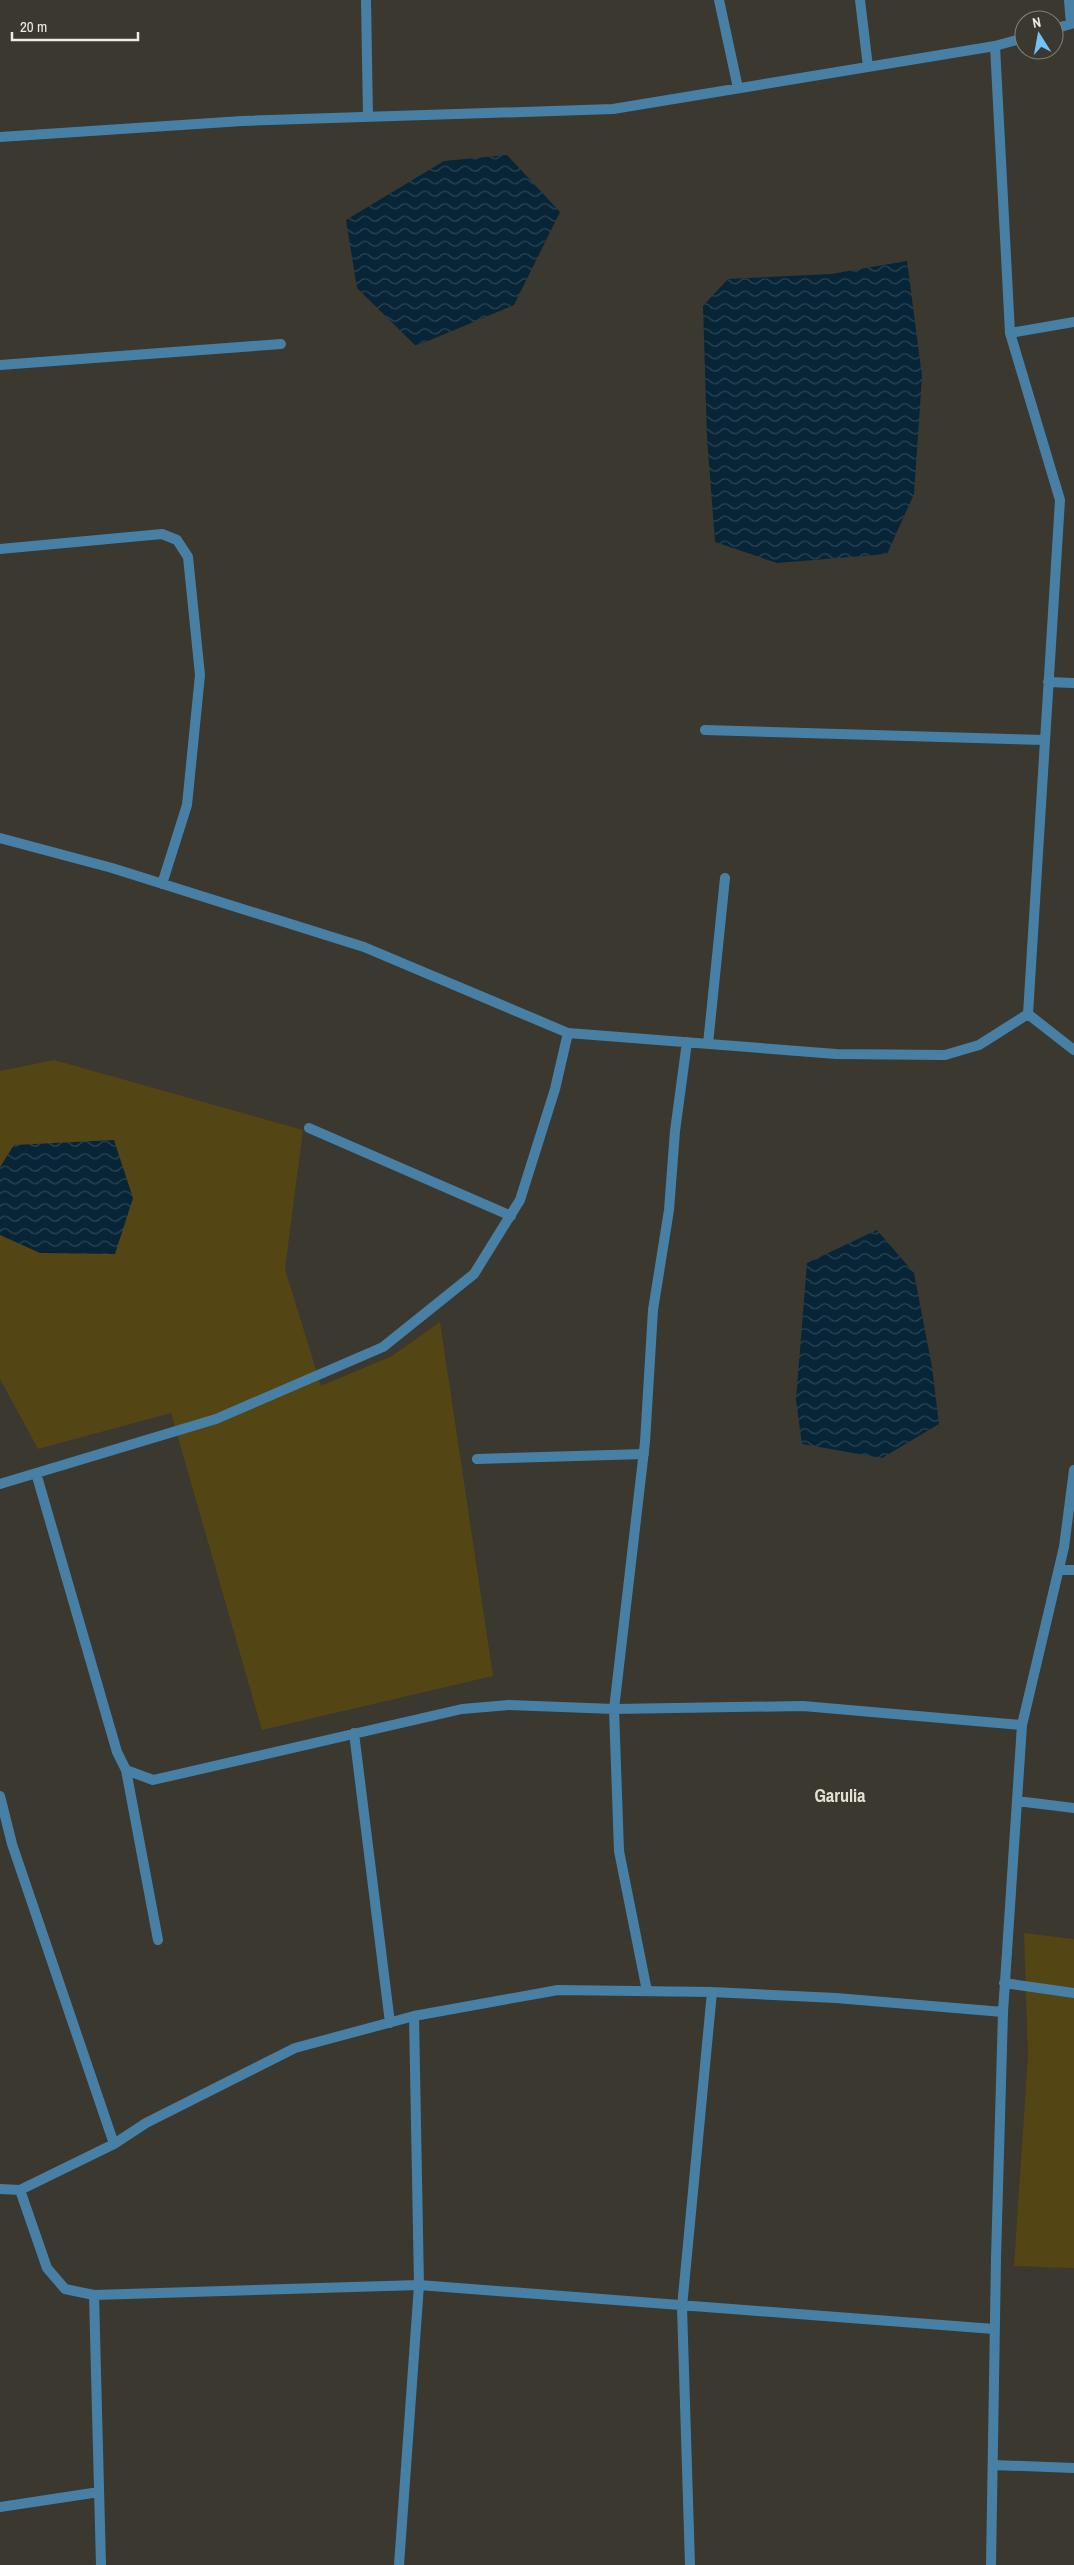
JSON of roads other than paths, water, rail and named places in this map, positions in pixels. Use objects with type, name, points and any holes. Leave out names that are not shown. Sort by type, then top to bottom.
[{"type":"street","points":[[366,0],[368,117]]},
{"type":"street","points":[[719,0],[738,88]]},
{"type":"street","points":[[860,0],[868,67]]},
{"type":"street","points":[[1069,0],[1073,23]]},
{"type":"street","points":[[0,137],[242,121],[613,108],[995,46],[1014,41]]},
{"type":"street","points":[[995,46],[1010,333],[1060,500],[1028,1014]]},
{"type":"street","points":[[1010,333],[1074,322]]},
{"type":"street","points":[[0,365],[281,344]]},
{"type":"street","points":[[0,549],[162,534],[177,540],[188,557],[200,675],[187,805],[162,884]]},
{"type":"street","points":[[1048,682],[1074,683]]},
{"type":"street","points":[[705,730],[1045,740]]},
{"type":"street","points":[[0,838],[162,884],[364,946],[568,1033],[836,1054],[945,1055],[979,1045],[1028,1014]]},
{"type":"street","points":[[708,1044],[725,878]]},
{"type":"street","points":[[1028,1014],[1074,1050]]},
{"type":"street","points":[[0,1484],[216,1419],[383,1347],[474,1274],[511,1216],[520,1200],[552,1098],[568,1033]]},
{"type":"street","points":[[647,1991],[620,1851],[614,1709],[644,1454],[653,1310],[670,1210],[675,1132],[686,1042]]},
{"type":"street","points":[[309,1128],[511,1216]]},
{"type":"street","points":[[476,1459],[644,1454]]},
{"type":"street","points":[[991,2565],[994,2329],[1002,2012],[1022,1725],[1060,1570],[1074,1470]]},
{"type":"street","points":[[36,1473],[117,1752],[126,1770],[158,1940]]},
{"type":"street","points":[[1060,1570],[1074,1570]]},
{"type":"street","points":[[126,1770],[153,1780],[354,1732],[462,1709],[508,1705],[614,1709],[803,1706],[1022,1725]]},
{"type":"street","points":[[354,1732],[390,2023]]},
{"type":"street","points":[[0,1796],[12,1844],[114,2144]]},
{"type":"street","points":[[1017,1800],[1074,1808]]},
{"type":"street","points":[[1004,1983],[1074,1993]]},
{"type":"street","points":[[0,2189],[20,2190],[114,2144],[146,2123],[295,2048],[414,2016],[558,1990],[712,1992],[836,1998],[1002,2012]]},
{"type":"street","points":[[690,2565],[682,2306],[712,1992]]},
{"type":"street","points":[[399,2565],[419,2285],[414,2016]]},
{"type":"street","points":[[20,2190],[47,2268],[65,2289],[94,2295],[419,2285],[994,2329]]},
{"type":"street","points":[[94,2295],[101,2565]]},
{"type":"street","points":[[993,2465],[1074,2468]]},
{"type":"street","points":[[0,2507],[99,2492]]},
{"type":"water","points":[[507,155],[560,212],[514,305],[416,346],[357,288],[346,220],[444,161]]},
{"type":"water","points":[[907,261],[922,376],[914,494],[887,554],[777,563],[715,542],[707,437],[703,306],[728,279],[831,274]]},
{"type":"water","points":[[114,1140],[133,1198],[115,1254],[40,1253],[0,1235],[0,1167],[14,1145]]},
{"type":"water","points":[[877,1230],[914,1273],[932,1367],[939,1424],[882,1458],[802,1444],[796,1400],[807,1263]]},
{"type":"district","name":"Garulia","points":[[840,1796]]}]
